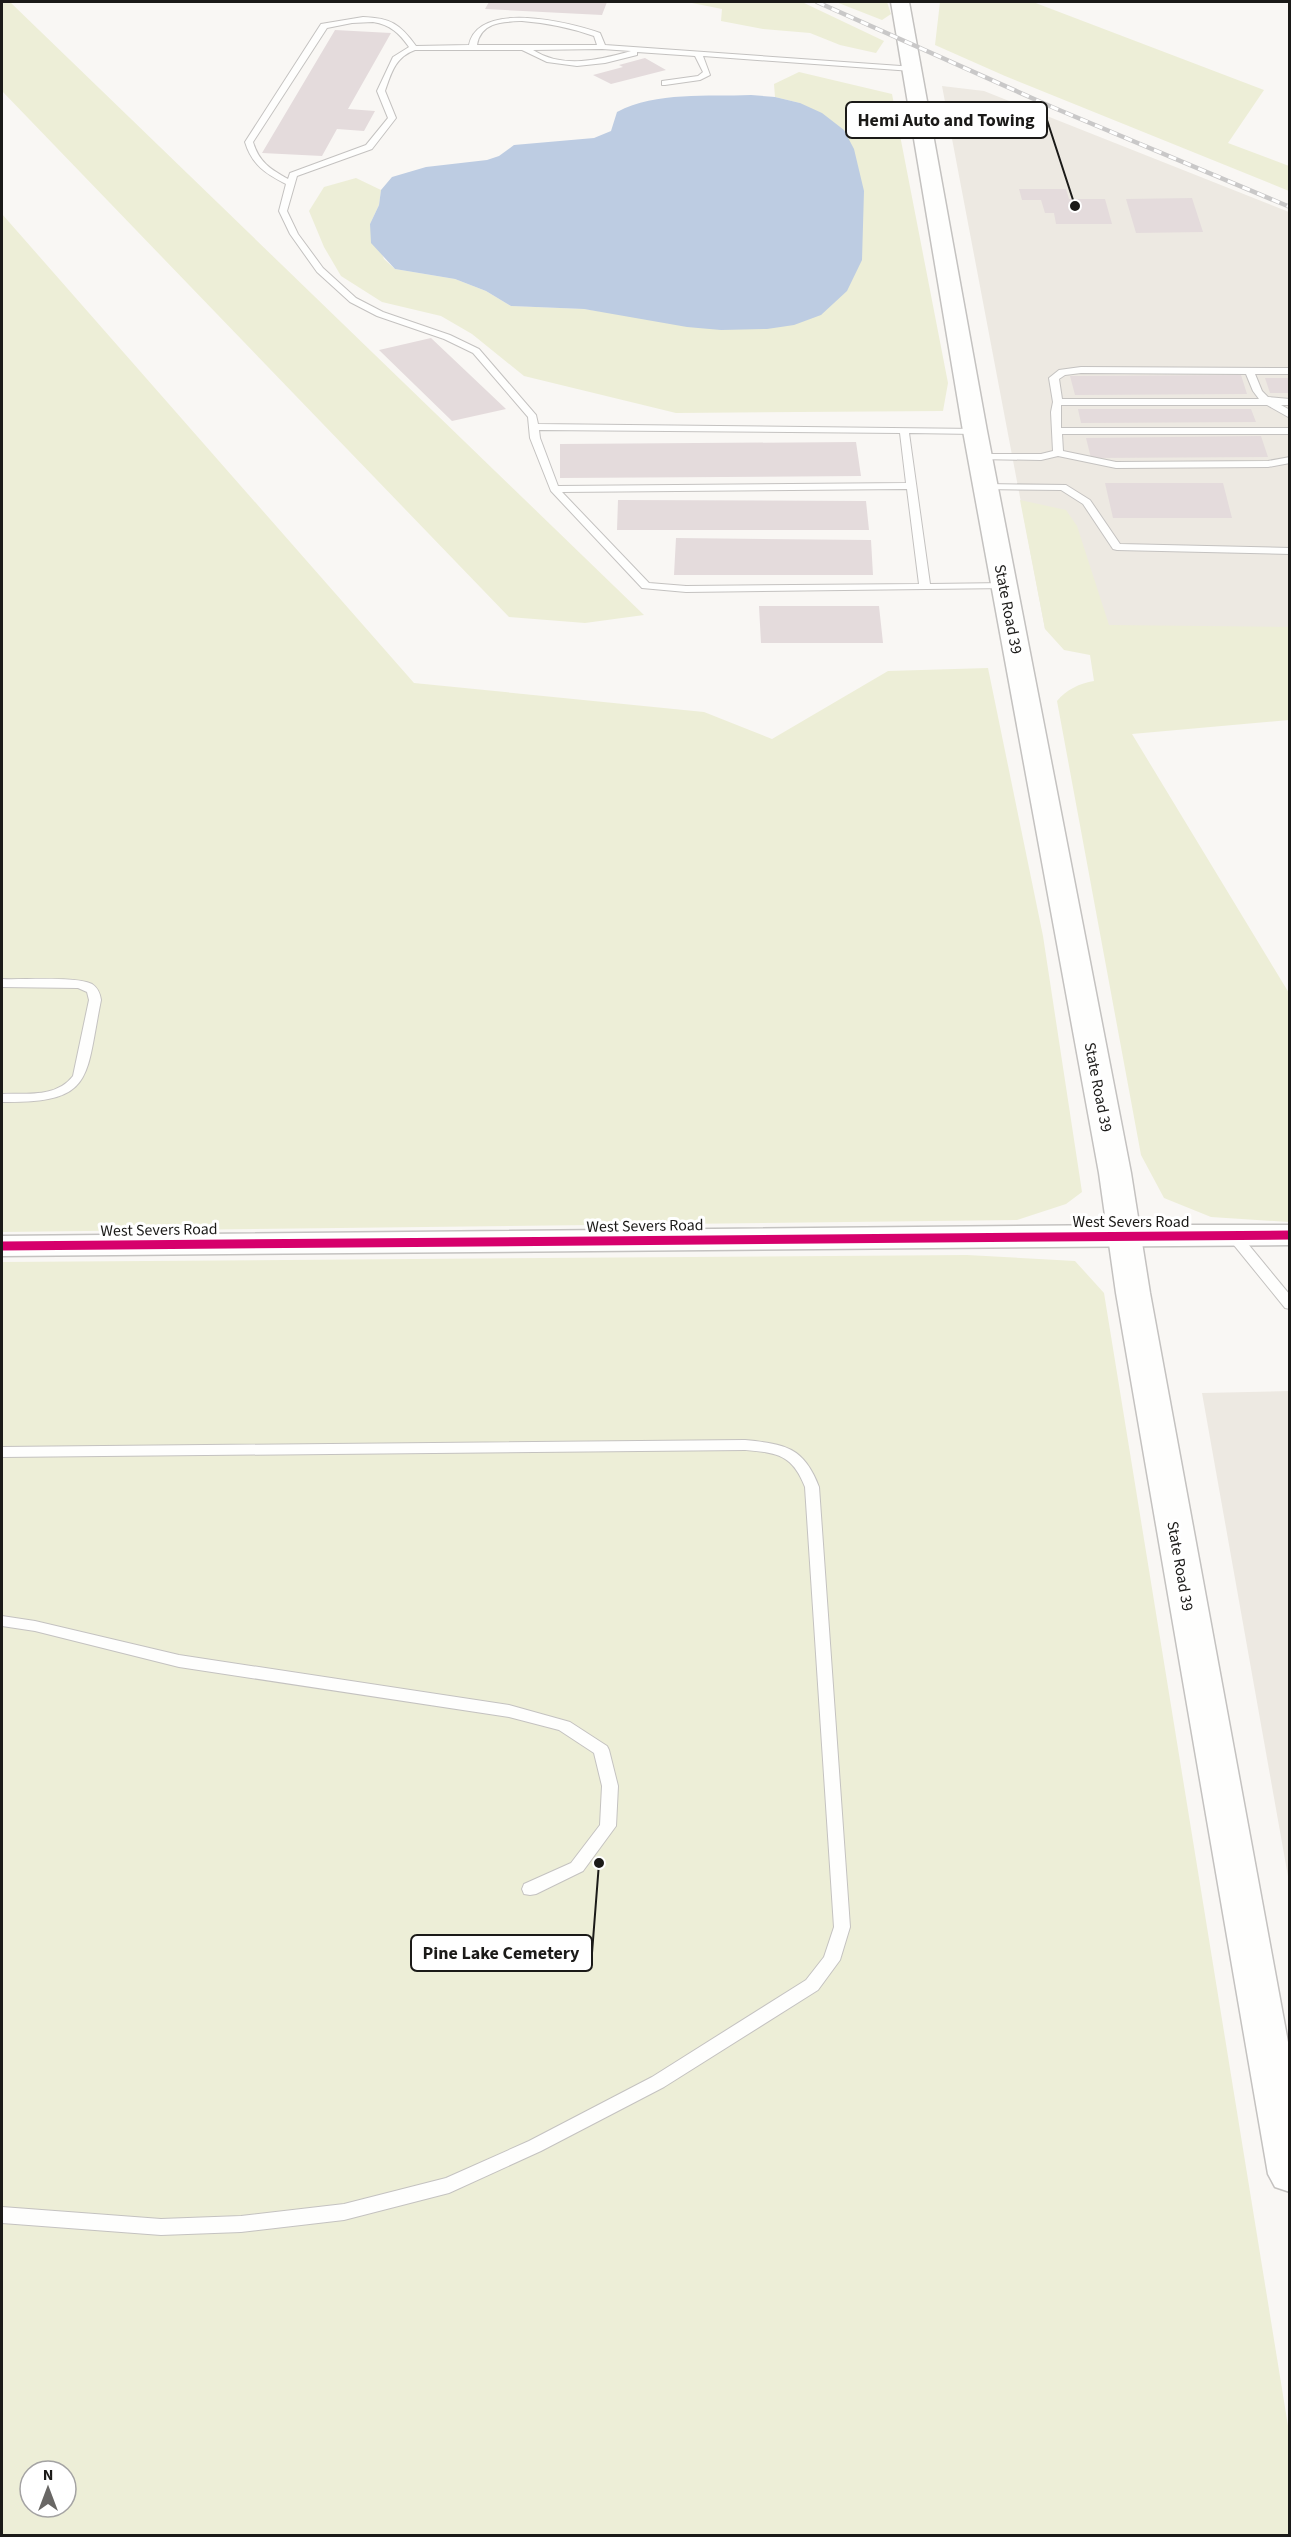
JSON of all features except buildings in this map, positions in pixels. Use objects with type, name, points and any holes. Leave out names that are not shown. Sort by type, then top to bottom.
[{"type":"main road","name":"State Road 39","points":[[900,2],[975,430],[1113,1161],[1124,1235],[1288,2160]]},
{"type":"main road","name":"West Severs Road","points":[[2,1246],[1290,1235]]},
{"type":"lane","points":[[290,183],[260,167],[249,142],[324,26],[353,19],[384,22],[398,28],[414,48]]},
{"type":"lane","points":[[473,48],[475,35],[483,26],[507,20],[545,21],[579,27],[597,35],[602,47]]},
{"type":"lane","points":[[523,47],[535,57],[563,64],[603,62],[642,51]]},
{"type":"lane","points":[[912,69],[602,47],[414,48],[402,51],[393,60],[381,91],[393,118],[369,147],[293,175],[283,211],[294,234],[320,270],[353,300],[380,314],[447,337],[476,351],[532,417],[543,465],[554,489],[646,586],[686,590],[1005,586]]},
{"type":"lane","points":[[665,83],[700,78],[707,73],[698,55]]},
{"type":"lane","points":[[1058,453],[1058,431],[1054,407],[1058,402],[1054,378],[1062,372],[1081,369],[1290,371]]},
{"type":"lane","points":[[1250,371],[1257,393],[1266,402],[1290,415]]},
{"type":"lane","points":[[1058,402],[1290,402]]},
{"type":"lane","points":[[534,428],[975,430]]},
{"type":"lane","points":[[904,430],[925,587]]},
{"type":"lane","points":[[1058,431],[1290,431]]},
{"type":"lane","points":[[983,472],[1058,453],[1116,465],[1268,464],[1290,460]]},
{"type":"lane","points":[[983,472],[1063,487],[1087,502],[1117,547],[1290,551]]},
{"type":"lane","points":[[554,489],[911,486]]},
{"type":"lane","points":[[2,983],[79,984],[89,987],[94,992],[80,1076],[75,1084],[53,1095],[2,1098]]},
{"type":"lane","points":[[1234,1236],[1290,1305]]},
{"type":"lane","points":[[2,1452],[746,1445],[774,1448],[796,1457],[806,1468],[812,1487],[842,1927],[832,1960],[812,1985],[658,2082],[535,2146],[449,2185],[344,2212],[241,2224],[161,2227],[2,2215]]},
{"type":"lane","points":[[2,1621],[35,1626],[179,1661],[509,1711],[564,1726],[601,1750],[610,1786],[608,1826],[577,1867],[530,1889]]},
{"type":"shaded area","points":[[942,86],[984,91],[1289,212],[1289,631],[1045,629]]},
{"type":"shaded area","points":[[1290,1391],[1289,1882],[1202,1393]]},
{"type":"green space","points":[[2,2],[10,2],[644,615],[585,623],[509,617],[2,91]]},
{"type":"green space","points":[[687,2],[802,2],[884,41],[876,53],[840,45],[810,33],[763,29],[721,21],[722,9]]},
{"type":"green space","points":[[836,2],[887,2],[891,14],[882,20]]},
{"type":"green space","points":[[940,2],[1033,2],[1264,90],[1228,143],[1289,166],[1289,191],[1005,76],[935,45]]},
{"type":"green space","points":[[799,72],[892,94],[948,383],[943,411],[676,413],[524,376],[472,334],[441,316],[382,302],[341,276],[324,247],[309,211],[324,187],[356,178],[381,190],[379,205],[370,224],[384,259],[395,269],[455,279],[486,291],[511,306],[584,309],[634,316],[800,103],[775,97],[774,84]]},
{"type":"green space","points":[[2,214],[414,683],[704,712],[772,739],[888,671],[988,668],[1043,936],[1082,1192],[1066,1204],[1017,1220],[2,1232]]},
{"type":"green space","points":[[1020,500],[1066,510],[1077,526],[1109,625],[1289,627],[1289,720],[1132,734],[1289,993],[1289,1222],[1211,1217],[1164,1198],[1141,1155],[1057,701],[1074,688],[1094,681],[1090,655],[1064,650],[1045,629]]},
{"type":"green space","points":[[967,1255],[1075,1261],[1104,1293],[1289,2432],[1289,2535],[2,2535],[2,1262]]},
{"type":"water","points":[[682,96],[775,97],[800,103],[822,113],[844,130],[854,149],[864,191],[862,260],[847,291],[821,315],[794,325],[767,329],[721,330],[687,327],[584,309],[511,306],[486,291],[455,279],[395,269],[371,243],[370,224],[379,205],[381,190],[392,177],[426,167],[487,160],[499,156],[514,145],[594,138],[611,131],[617,112],[649,101]]},
{"type":"railway","points":[[817,2],[1052,107],[1290,207]]},
{"type":"cycle path","points":[[2,1246],[1290,1235]]},
{"type":"place","name":"Hemi Auto and Towing","points":[[1075,206]]},
{"type":"place","name":"Pine Lake Cemetery","points":[[599,1863]]}]
